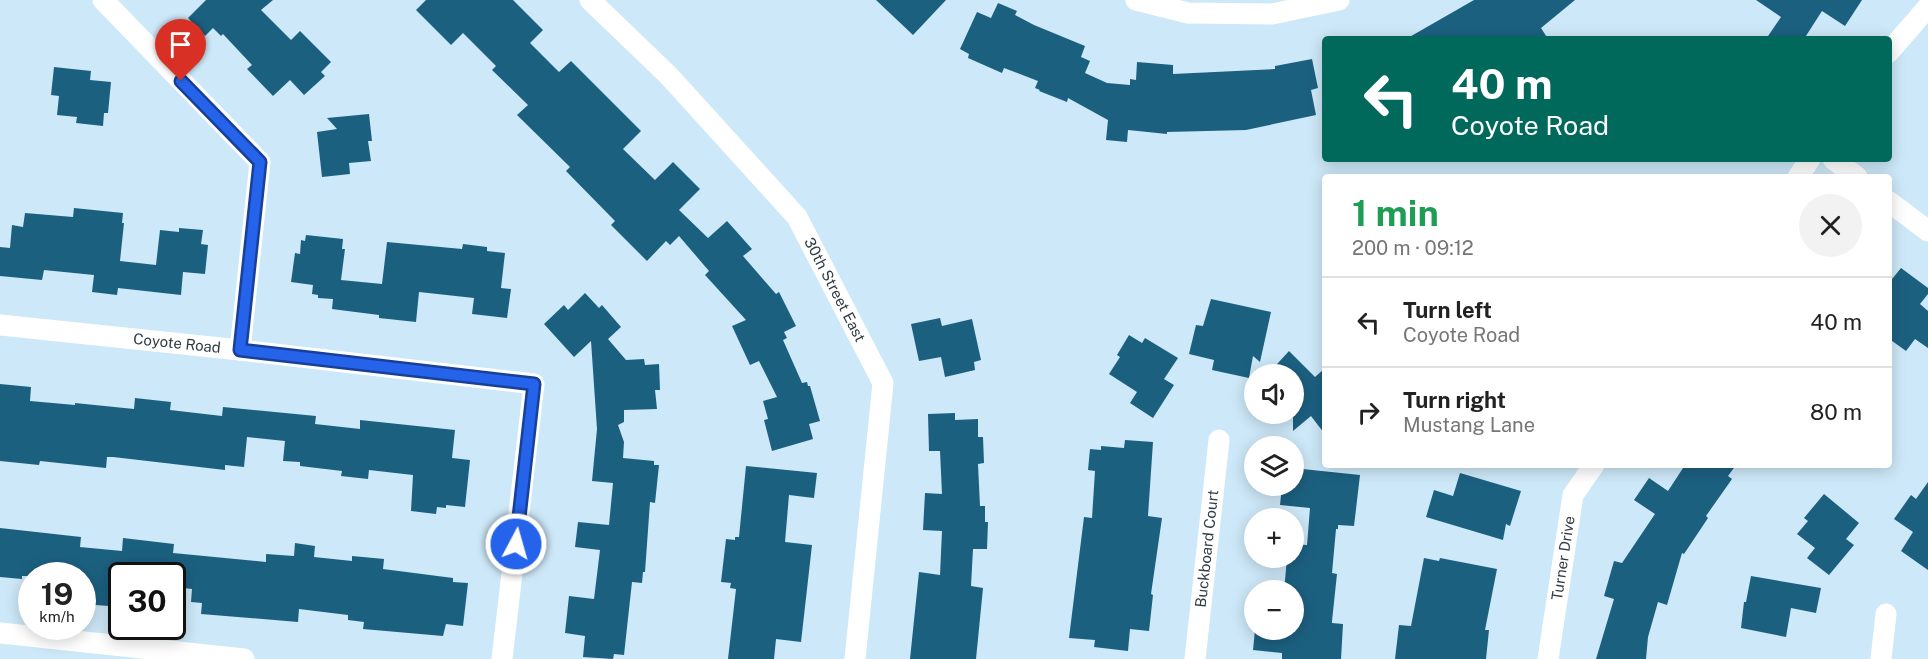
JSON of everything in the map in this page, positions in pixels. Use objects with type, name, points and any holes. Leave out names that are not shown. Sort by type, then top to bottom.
[{"type":"street","points":[[102,0],[260,162],[240,350]]},
{"type":"street","name":"30th Street East","points":[[590,0],[669,76],[797,217],[883,383],[855,659]]},
{"type":"street","points":[[1136,0],[1188,13],[1272,14],[1339,0]]},
{"type":"street","points":[[1892,48],[1928,7]]},
{"type":"street","points":[[1837,162],[1853,174]]},
{"type":"street","points":[[1892,204],[1928,231]]},
{"type":"street","name":"Coyote Road","points":[[0,325],[534,384],[502,659]]},
{"type":"street","name":"Buckboard Court","points":[[1195,659],[1219,440]]},
{"type":"street","name":"Turner Drive","points":[[1548,659],[1573,495],[1592,468]]},
{"type":"street","points":[[1881,659],[1887,614]]},
{"type":"street","points":[[0,633],[244,659]]},
{"type":"building","points":[[206,0],[273,0],[261,10],[291,40],[300,31],[331,62],[321,72],[325,76],[304,95],[290,80],[273,96],[247,69],[252,65],[223,34],[221,36],[213,28],[205,36],[188,18]]},
{"type":"building","points":[[426,0],[513,0],[543,30],[530,43],[559,72],[571,61],[641,131],[623,149],[655,180],[673,162],[700,189],[679,210],[708,238],[727,221],[752,249],[743,256],[776,294],[779,292],[796,326],[784,332],[787,338],[783,340],[802,383],[807,382],[810,386],[820,421],[809,424],[813,439],[772,451],[764,420],[768,419],[763,401],[777,397],[759,361],[750,365],[732,326],[746,320],[705,275],[709,271],[679,236],[670,245],[666,241],[647,261],[611,225],[615,221],[566,171],[570,167],[517,115],[528,105],[492,70],[496,66],[463,33],[451,45],[416,10]]},
{"type":"building","points":[[876,0],[946,0],[913,35]]},
{"type":"building","points":[[1474,0],[1575,0],[1541,28],[1546,36],[1411,36]]},
{"type":"building","points":[[1756,0],[1862,0],[1845,26],[1822,11],[1806,36],[1768,36],[1781,17]]},
{"type":"building","points":[[998,3],[1017,11],[1015,15],[1034,25],[1085,46],[1081,57],[1090,61],[1085,73],[1107,83],[1130,85],[1130,79],[1136,80],[1137,62],[1173,65],[1173,74],[1275,69],[1275,66],[1312,59],[1318,88],[1311,90],[1316,115],[1246,130],[1167,132],[1167,134],[1128,130],[1127,142],[1106,140],[1108,120],[1068,98],[1067,102],[1039,91],[1035,88],[1038,81],[1004,68],[1002,73],[968,58],[969,54],[960,49],[977,12],[991,18]]},
{"type":"building","points":[[54,67],[91,71],[90,80],[111,82],[108,113],[104,113],[103,126],[76,123],[77,117],[57,115],[59,96],[51,95]]},
{"type":"building","points":[[369,114],[372,141],[368,141],[371,161],[349,163],[350,174],[322,177],[317,132],[337,129],[327,118]]},
{"type":"building","points":[[74,208],[123,213],[120,261],[156,265],[160,230],[179,232],[179,228],[203,230],[201,244],[208,245],[205,274],[183,272],[181,295],[118,288],[117,295],[92,292],[94,275],[44,270],[42,280],[0,276],[0,247],[10,248],[12,225],[23,227],[25,213],[73,217]]},
{"type":"building","points":[[306,235],[343,239],[342,249],[345,249],[341,280],[382,284],[387,242],[462,249],[463,244],[487,247],[487,251],[505,253],[501,288],[511,289],[507,318],[472,314],[474,298],[419,292],[416,322],[332,309],[333,299],[318,298],[318,295],[312,294],[313,285],[291,282],[295,253],[300,254],[301,240],[305,241]]},
{"type":"building","points":[[1901,268],[1928,288],[1928,294],[1920,304],[1928,311],[1928,348],[1915,339],[1906,351],[1892,341],[1892,279]]},
{"type":"building","points":[[585,293],[599,308],[602,305],[621,327],[608,339],[626,360],[644,359],[645,365],[659,364],[660,390],[655,390],[657,409],[624,410],[624,422],[618,425],[624,442],[623,458],[654,461],[654,465],[659,465],[655,503],[650,502],[645,572],[643,572],[642,583],[632,582],[624,655],[614,654],[613,659],[583,657],[585,636],[565,633],[569,596],[594,599],[600,550],[575,547],[578,522],[609,525],[613,483],[592,481],[597,429],[591,341],[574,357],[544,324],[564,305],[568,310]]},
{"type":"building","points":[[1211,299],[1271,312],[1260,362],[1253,356],[1252,364],[1244,364],[1244,377],[1212,370],[1214,360],[1189,354],[1196,325],[1203,326]]},
{"type":"building","points":[[940,318],[942,326],[972,319],[981,360],[974,362],[975,370],[945,377],[941,357],[919,361],[911,324]]},
{"type":"building","points":[[1129,335],[1142,343],[1145,338],[1178,358],[1164,379],[1174,385],[1153,418],[1130,403],[1137,392],[1109,374],[1120,357],[1117,355]]},
{"type":"building","points":[[1289,351],[1302,364],[1277,364]]},
{"type":"building","points":[[1304,366],[1315,377],[1322,371],[1322,430],[1311,416],[1304,422]]},
{"type":"building","points":[[0,384],[31,387],[30,401],[134,409],[135,398],[171,402],[170,410],[222,416],[223,407],[316,416],[315,424],[360,429],[360,420],[455,430],[452,458],[470,460],[465,507],[446,505],[446,508],[437,507],[436,514],[411,511],[413,475],[369,470],[368,479],[341,476],[342,471],[300,466],[300,462],[283,461],[285,441],[247,437],[244,467],[225,465],[225,470],[113,457],[107,457],[106,468],[40,461],[39,465],[0,461]]},
{"type":"building","points":[[955,413],[955,420],[978,419],[978,437],[983,437],[984,463],[978,464],[980,506],[985,506],[985,522],[988,522],[987,549],[973,549],[971,586],[983,588],[976,659],[910,659],[919,572],[940,575],[942,531],[923,530],[925,493],[942,494],[940,451],[929,451],[928,414]]},
{"type":"building","points":[[1293,424],[1301,424],[1293,431]]},
{"type":"building","points":[[1125,440],[1153,442],[1148,516],[1162,518],[1151,594],[1153,595],[1149,631],[1130,629],[1128,651],[1094,647],[1095,640],[1069,638],[1084,517],[1092,518],[1095,471],[1088,470],[1090,449],[1101,450],[1101,446],[1124,448]]},
{"type":"building","points":[[746,466],[817,473],[814,498],[789,495],[785,542],[812,545],[801,642],[776,639],[774,659],[728,659],[736,589],[730,588],[731,583],[721,582],[726,539],[735,540],[735,537],[739,537]]},
{"type":"building","points":[[1683,468],[1734,468],[1728,476],[1732,479],[1706,516],[1708,518],[1684,554],[1682,553],[1667,605],[1658,602],[1648,637],[1646,659],[1596,659],[1614,599],[1604,596],[1614,561],[1622,563],[1655,514],[1634,500],[1649,478],[1668,491]]},
{"type":"building","points":[[1304,469],[1360,475],[1354,526],[1338,525],[1336,529],[1332,573],[1337,574],[1332,623],[1343,624],[1341,659],[1282,659],[1282,653],[1253,650],[1254,640],[1304,640],[1304,580],[1285,580],[1286,568],[1304,568],[1304,545],[1307,545],[1310,508],[1280,505],[1281,496],[1304,496]]},
{"type":"building","points":[[1460,473],[1521,491],[1510,526],[1506,524],[1503,540],[1426,517],[1434,490],[1453,496]]},
{"type":"building","points":[[1928,482],[1928,570],[1901,551],[1913,532],[1894,519],[1911,495],[1916,499]]},
{"type":"building","points":[[1824,494],[1859,523],[1846,539],[1854,545],[1829,575],[1807,558],[1815,548],[1797,534],[1808,521],[1804,518]]},
{"type":"building","points":[[0,528],[81,537],[80,547],[122,551],[123,538],[174,544],[173,553],[266,562],[266,554],[294,556],[295,543],[315,546],[314,557],[352,561],[352,556],[384,559],[383,569],[453,578],[453,582],[468,583],[463,626],[446,624],[443,636],[363,629],[364,622],[348,620],[348,615],[299,609],[298,622],[201,614],[202,603],[191,602],[192,589],[186,588],[186,562],[108,562],[108,606],[96,605],[96,562],[18,562],[18,579],[0,577]]},
{"type":"building","points":[[1424,558],[1439,561],[1440,558],[1497,569],[1485,630],[1489,630],[1486,659],[1395,659],[1399,625],[1411,626]]},
{"type":"building","points":[[1751,576],[1821,588],[1816,613],[1791,608],[1786,637],[1741,628],[1744,602],[1746,602]]},
{"type":"route","points":[[181,81],[260,162],[240,350],[534,384],[516,544]]}]
